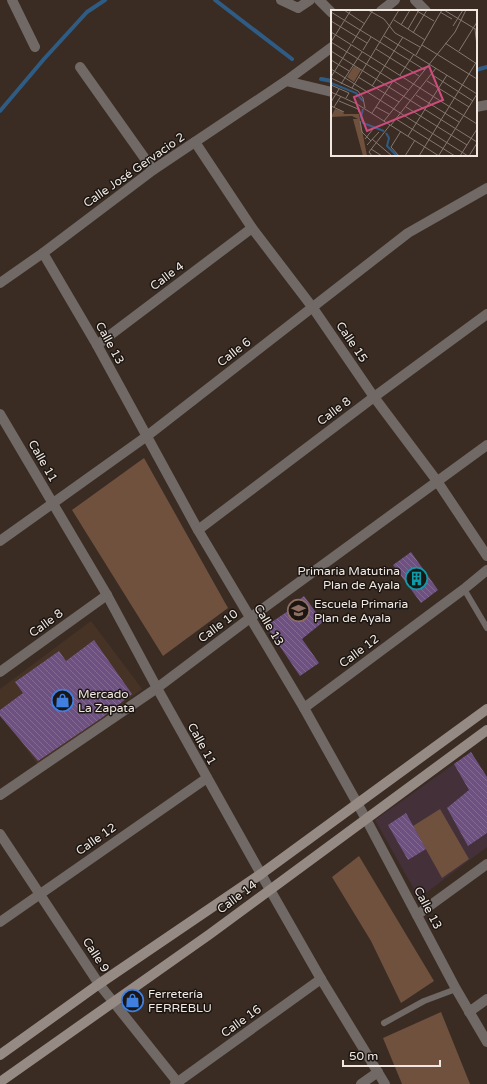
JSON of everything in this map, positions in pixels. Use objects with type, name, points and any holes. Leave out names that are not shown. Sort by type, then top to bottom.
[{"type":"main road","name":"Calle 14","points":[[0,1055],[99,984],[261,874],[487,710]]},
{"type":"main road","name":"Calle 14","points":[[0,1082],[210,934],[270,888],[487,730]]},
{"type":"street","points":[[12,0],[35,47]]},
{"type":"street","points":[[281,0],[298,8],[310,0]]},
{"type":"street","points":[[319,0],[331,12]]},
{"type":"street","points":[[382,10],[395,0]]},
{"type":"street","points":[[415,0],[425,10]]},
{"type":"street","name":"Calle José Gervacio 2","points":[[0,283],[43,253],[152,170],[286,81],[331,48]]},
{"type":"street","points":[[80,67],[152,170]]},
{"type":"street","points":[[286,81],[331,92]]},
{"type":"street","points":[[477,107],[487,105]]},
{"type":"street","name":"Calle 15","points":[[196,142],[252,228],[313,308],[374,397],[437,481],[487,556]]},
{"type":"street","name":"Calle 6","points":[[0,541],[147,436],[408,233],[487,188]]},
{"type":"street","name":"Calle 4","points":[[97,345],[252,228]]},
{"type":"street","name":"Calle 13","points":[[43,253],[97,345],[198,530],[304,708],[366,819],[469,1012]]},
{"type":"street","name":"Calle 8","points":[[198,530],[487,314]]},
{"type":"street","name":"Calle 11","points":[[1,417],[107,595],[207,778],[321,979],[385,1084]]},
{"type":"street","name":"Calle 10","points":[[0,795],[157,688],[250,618],[487,445]]},
{"type":"street","name":"Calle 12","points":[[304,708],[464,589],[487,570]]},
{"type":"street","name":"Calle 8","points":[[0,672],[107,595]]},
{"type":"street","name":"Calle 12","points":[[0,922],[207,778]]},
{"type":"street","name":"Calle 9","points":[[0,834],[99,984],[177,1083]]},
{"type":"street","points":[[418,915],[487,864]]},
{"type":"street","name":"Calle 16","points":[[177,1083],[321,979]]},
{"type":"street","points":[[487,999],[469,1012],[487,1042]]},
{"type":"street","points":[[361,1084],[378,1072]]},
{"type":"lane","points":[[464,589],[487,628]]},
{"type":"lane","points":[[384,1023],[424,1001],[456,989]]},
{"type":"shaded area","points":[[144,458],[228,608],[163,656],[72,510]]},
{"type":"shaded area","name":"Mercado La Zapata","points":[[91,621],[142,689],[39,766],[0,714],[0,689]]},
{"type":"shaded area","points":[[471,752],[487,777],[487,847],[419,898],[375,820]]},
{"type":"shaded area","points":[[440,809],[469,859],[442,878],[413,826]]},
{"type":"shaded area","points":[[359,856],[434,981],[401,1003],[371,941],[332,877]]},
{"type":"shaded area","points":[[441,1012],[470,1084],[402,1084],[383,1038]]},
{"type":"building","name":"Primaria Matutina Plan de Ayala","points":[[411,552],[438,590],[421,603],[393,565]]},
{"type":"building","points":[[304,596],[323,622],[302,639],[319,663],[300,676],[266,626],[288,611],[287,609]]},
{"type":"building","name":"Mercado La Zapata","points":[[94,640],[132,694],[103,717],[38,761],[0,716],[0,710],[23,693],[15,682],[59,651],[66,661]]},
{"type":"building","points":[[471,752],[487,777],[487,833],[468,846],[447,808],[469,790],[454,764]]},
{"type":"building","points":[[406,813],[426,849],[408,860],[388,825]]},
{"type":"waterway","points":[[0,111],[44,59],[87,12],[105,0]]},
{"type":"waterway","points":[[215,0],[292,59]]},
{"type":"waterway","points":[[477,70],[487,67]]},
{"type":"waterway","points":[[321,79],[331,81]]},
{"type":"place","name":"Primaria Matutina Plan de Ayala","points":[[416,578]]},
{"type":"place","name":"Escuela Primaria Plan de Ayala","points":[[299,611]]},
{"type":"place","name":"Mercado La Zapata","points":[[63,701]]},
{"type":"place","name":"Ferretería FERREBLU","points":[[133,1001]]}]
